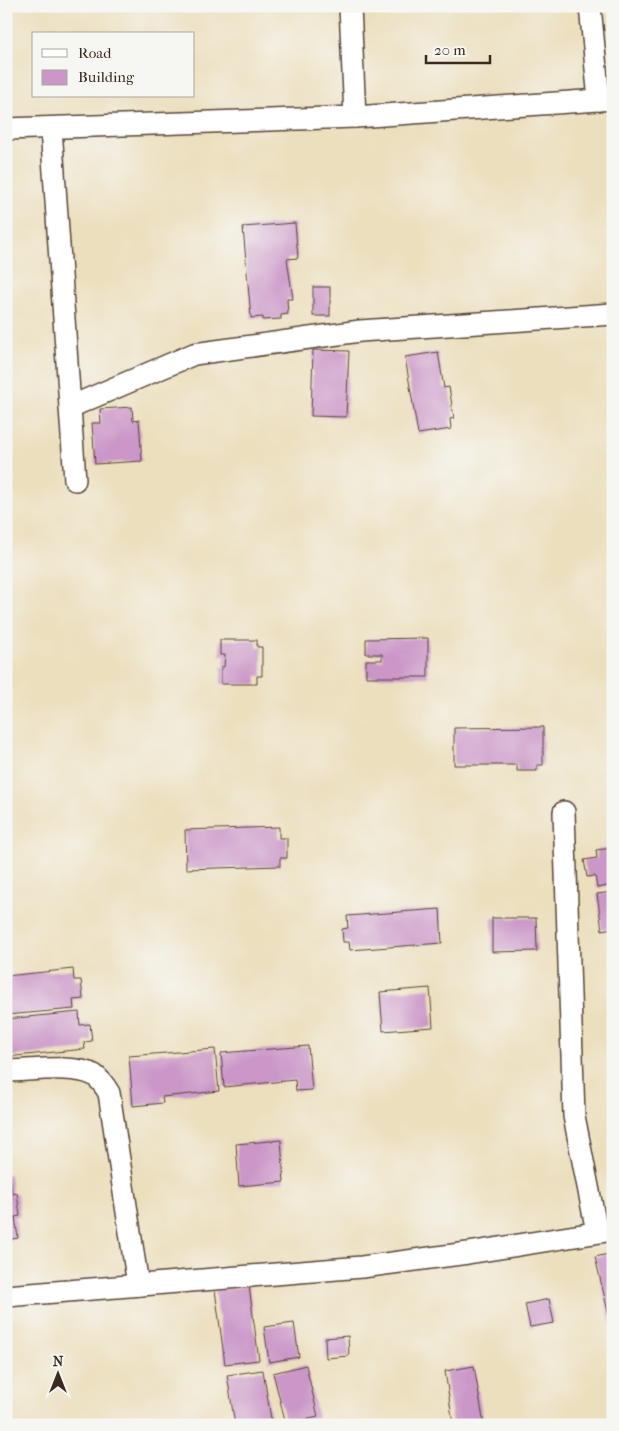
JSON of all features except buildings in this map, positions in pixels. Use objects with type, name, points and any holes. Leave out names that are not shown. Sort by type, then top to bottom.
[{"type":"street","points":[[350,6],[355,117]]},
{"type":"street","points":[[6,129],[355,117],[606,99],[590,6]]},
{"type":"street","points":[[51,128],[75,480]]},
{"type":"street","points":[[70,407],[194,354],[360,331],[613,314]]},
{"type":"street","points":[[6,1296],[362,1267],[468,1253],[605,1231],[574,1116],[564,812]]},
{"type":"street","points":[[6,1071],[68,1070],[92,1074],[102,1081],[106,1087],[109,1093],[138,1285]]}]
